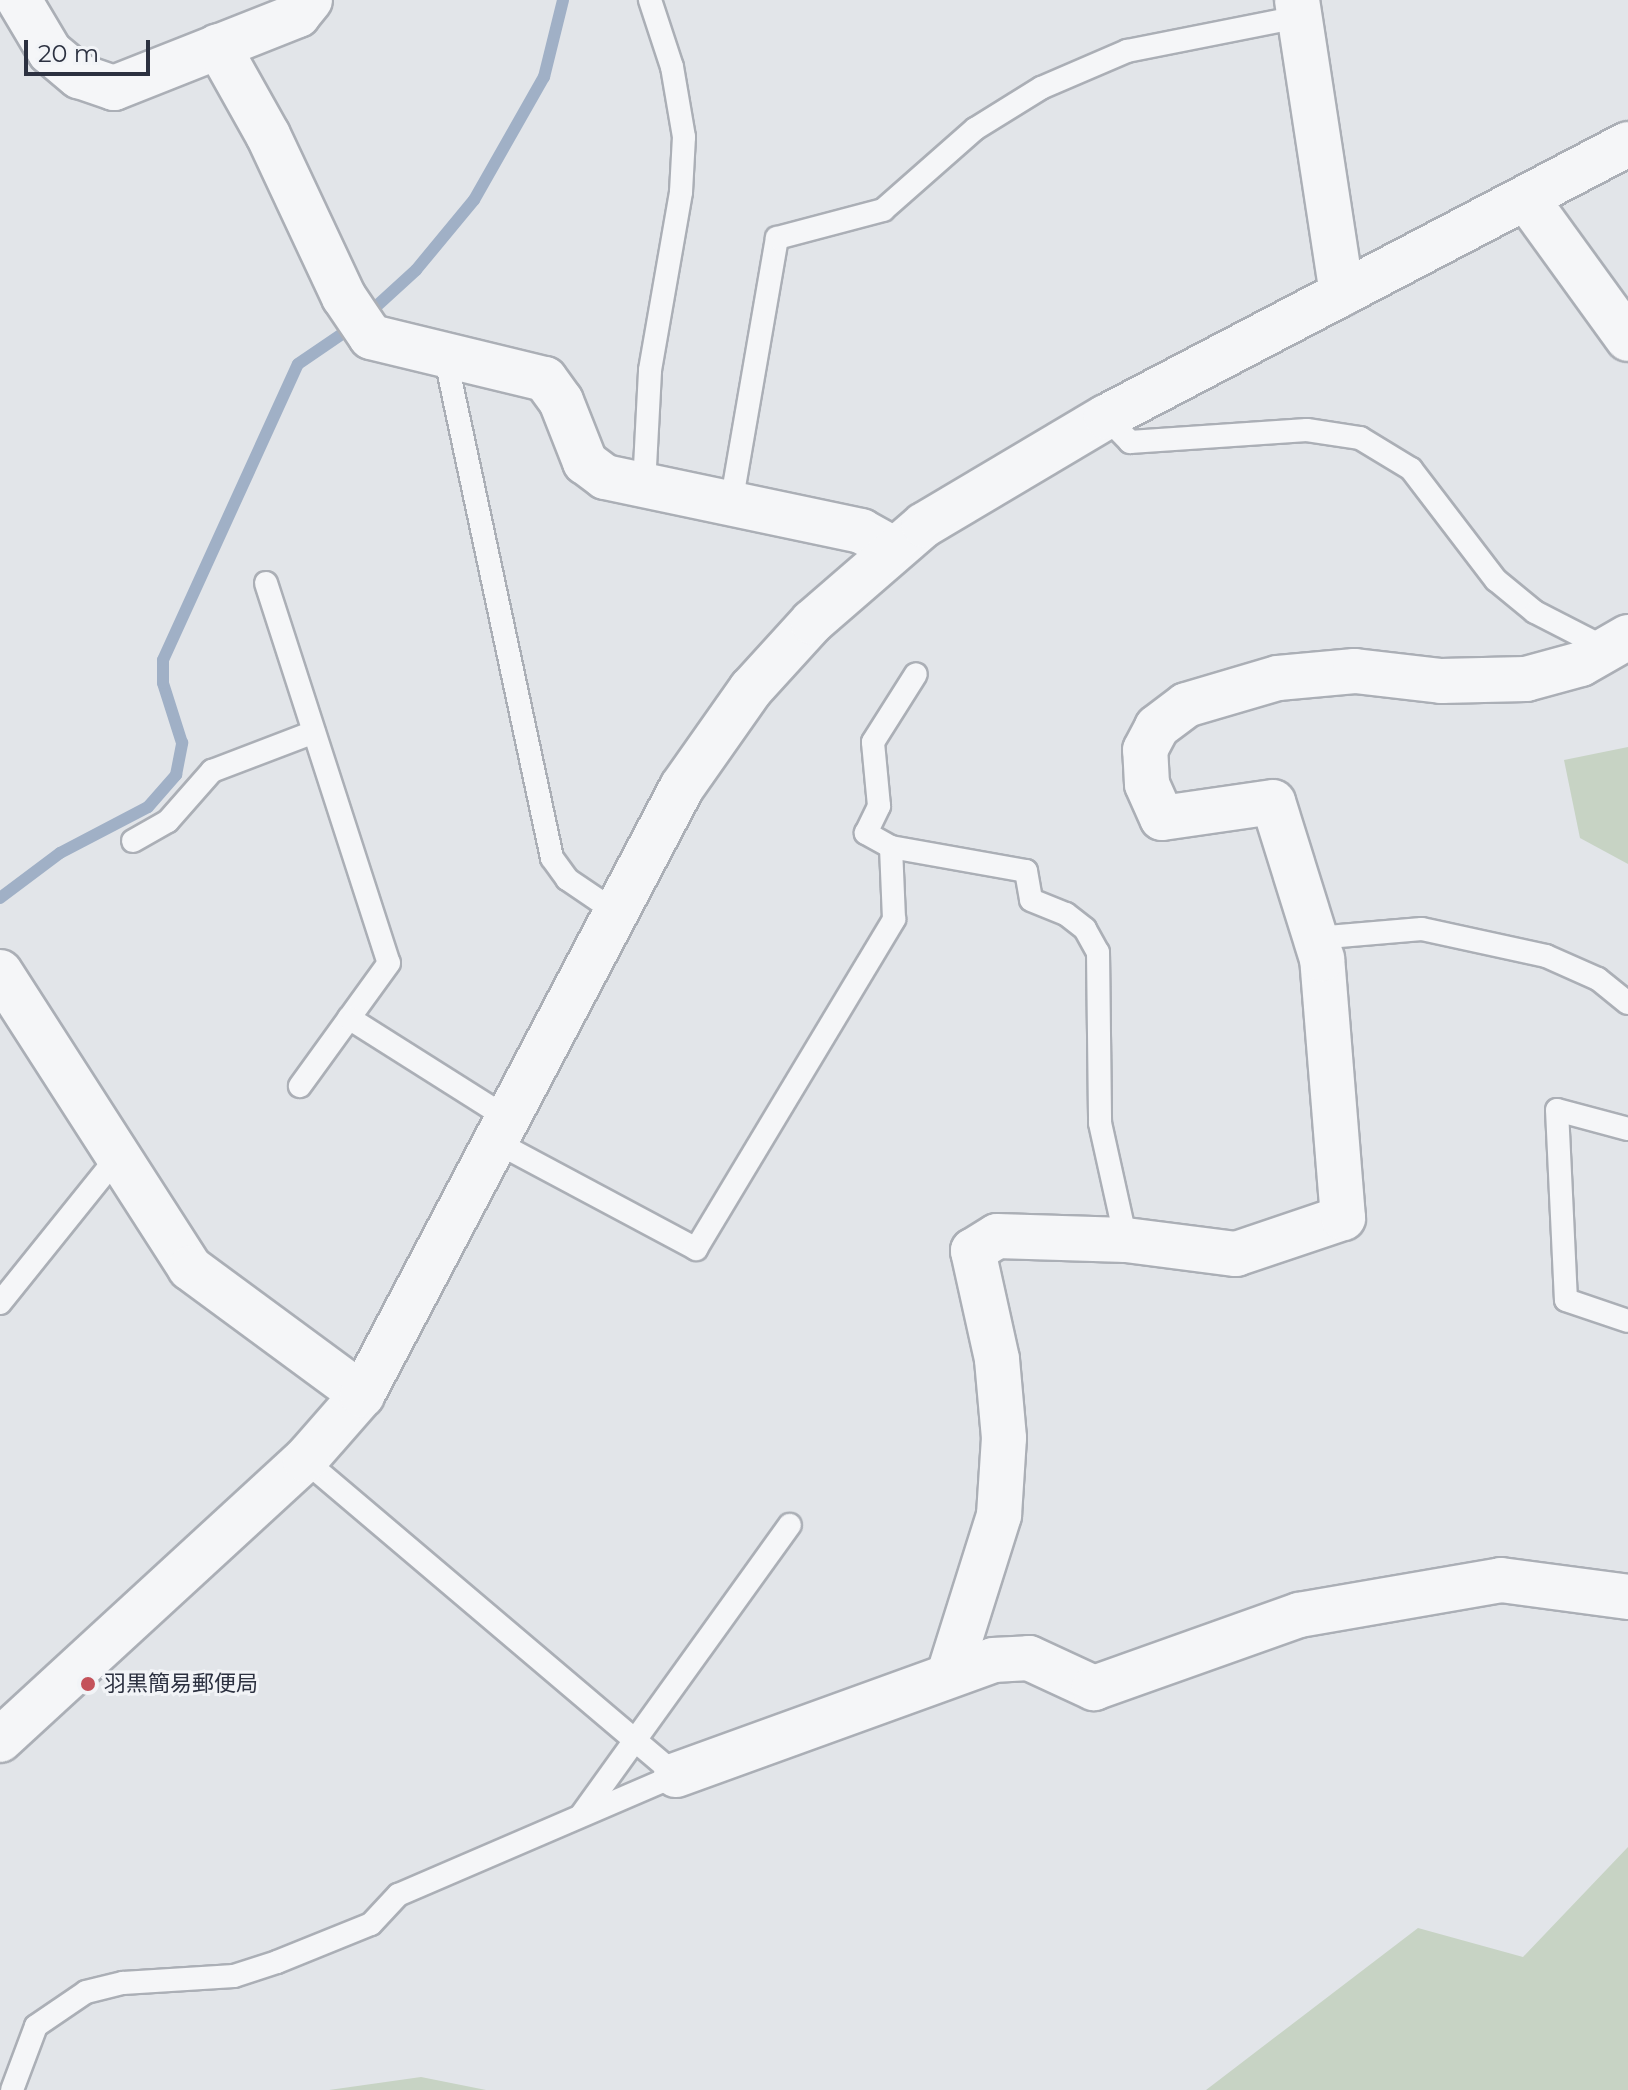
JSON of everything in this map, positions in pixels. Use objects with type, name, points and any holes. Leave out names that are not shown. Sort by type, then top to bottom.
[{"type":"street","points":[[19,0],[50,52],[79,76],[114,88],[298,15],[310,0]]},
{"type":"street","points":[[1298,9],[1342,294]]},
{"type":"street","points":[[218,46],[268,135],[344,297],[371,337],[545,379],[561,401],[585,462],[605,477],[861,531],[892,548]]},
{"type":"street","points":[[0,1740],[305,1460],[362,1395],[502,1130],[613,910],[682,787],[751,689],[812,622],[892,548],[1106,417],[1628,144]]},
{"type":"street","points":[[1526,198],[1628,339]]},
{"type":"street","points":[[949,1674],[999,1515],[1003,1453],[997,1359],[973,1251],[997,1236],[1126,1240],[1236,1254],[1343,1218],[1316,938],[1273,802],[1162,818],[1147,784],[1145,750],[1157,727],[1186,705],[1278,678],[1355,671],[1441,681],[1526,679],[1581,664],[1618,643]]},
{"type":"street","points":[[0,972],[190,1268],[362,1395]]},
{"type":"street","points":[[676,1775],[993,1660],[1029,1658],[1094,1688],[1299,1615],[1501,1580],[1628,1597]]},
{"type":"lane","points":[[644,486],[650,370],[681,192],[684,137],[672,67],[650,0]]},
{"type":"lane","points":[[731,504],[777,238],[883,210],[975,129],[1041,88],[1127,51],[1298,9]]},
{"type":"lane","points":[[445,355],[552,858],[567,879],[613,910]]},
{"type":"lane","points":[[1106,417],[1130,442],[1307,430],[1360,438],[1411,469],[1496,580],[1535,612],[1618,643]]},
{"type":"lane","points":[[266,583],[389,963],[300,1086]]},
{"type":"lane","points":[[916,674],[873,742],[879,806],[866,833],[891,847],[1026,871],[1031,900],[1066,914],[1085,929],[1098,952],[1100,1123],[1126,1240]]},
{"type":"lane","points":[[133,841],[168,821],[212,771],[314,732]]},
{"type":"lane","points":[[349,1018],[502,1130],[696,1249],[894,919],[891,847]]},
{"type":"lane","points":[[1316,938],[1422,929],[1546,956],[1598,979],[1628,1003]]},
{"type":"lane","points":[[1628,1129],[1557,1110],[1566,1300],[1628,1321]]},
{"type":"lane","points":[[0,1303],[118,1156]]},
{"type":"lane","points":[[12,2090],[36,2026],[86,1992],[123,1983],[234,1976],[277,1962],[371,1924],[398,1895],[676,1775],[305,1460]]},
{"type":"lane","points":[[582,1815],[632,1740],[790,1525]]},
{"type":"green space","points":[[1628,747],[1628,864],[1580,838],[1564,760]]},
{"type":"green space","points":[[1628,1847],[1628,2090],[1206,2090],[1418,1928],[1523,1957]]},
{"type":"green space","points":[[421,2077],[486,2090],[329,2090]]},
{"type":"waterway","points":[[0,898],[60,853],[148,807],[176,775],[182,743],[163,683],[163,660],[298,364],[358,323],[416,270],[474,200],[544,77],[563,0]]},
{"type":"place","name":"羽黒簡易郵便局","points":[[88,1684]]}]
